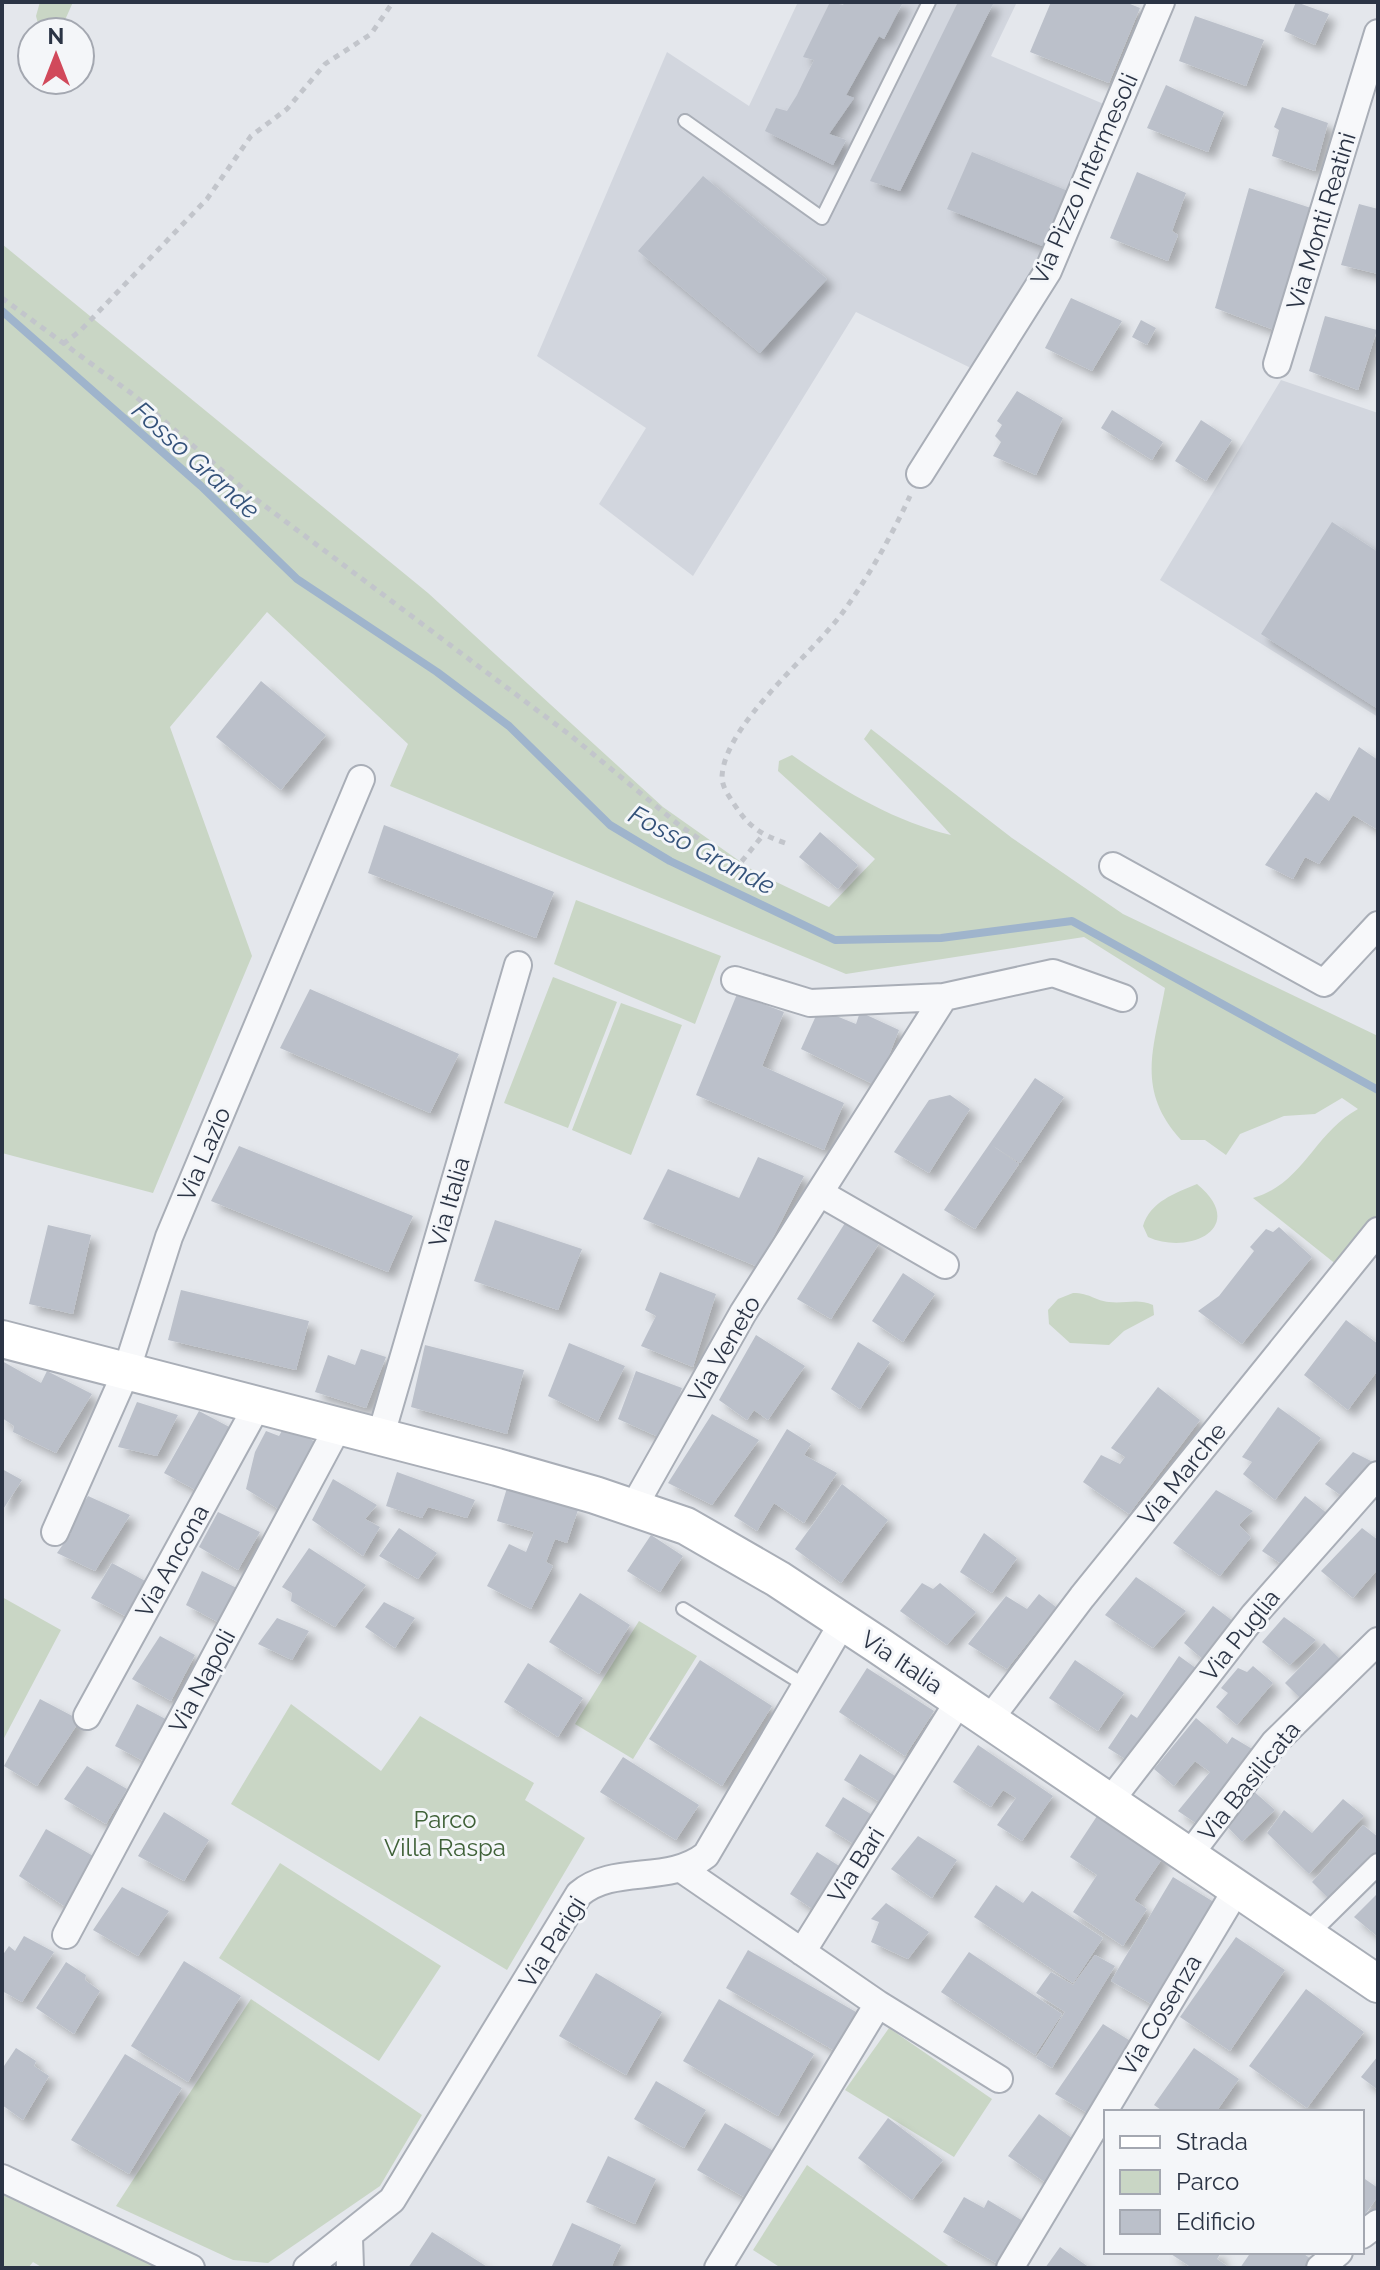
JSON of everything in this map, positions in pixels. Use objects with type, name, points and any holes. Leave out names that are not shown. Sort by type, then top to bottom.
[{"type":"main road","name":"Via Italia","points":[[2,1339],[380,1438],[633,1508],[686,1526],[843,1622],[1378,1984]]},
{"type":"street","name":"Via Pizzo Intermesoli","points":[[920,474],[1048,271],[1161,2]]},
{"type":"street","name":"Via Monti Reatini","points":[[1277,364],[1378,33]]},
{"type":"street","name":"Via Lazio","points":[[55,1532],[126,1372],[169,1237],[361,779]]},
{"type":"street","points":[[1113,866],[1324,983],[1378,925]]},
{"type":"street","name":"Via Italia","points":[[380,1438],[518,965]]},
{"type":"street","points":[[735,980],[810,1003],[944,997],[1053,973],[1123,998]]},
{"type":"street","name":"Via Veneto","points":[[633,1508],[743,1313],[944,997]]},
{"type":"street","points":[[820,1193],[945,1265]]},
{"type":"street","name":"Via Marche","points":[[989,1720],[1082,1597],[1378,1231]]},
{"type":"street","name":"Via Ancona","points":[[87,1716],[257,1406]]},
{"type":"street","name":"Via Napoli","points":[[66,1935],[338,1427]]},
{"type":"street","name":"Via Puglia","points":[[1110,1801],[1254,1615],[1378,1475]]},
{"type":"street","points":[[843,1622],[722,1831],[706,1855],[683,1870],[878,2004],[999,2079]]},
{"type":"street","name":"Via Basilicata","points":[[1190,1854],[1274,1743],[1378,1641]]},
{"type":"street","name":"Via Bari","points":[[802,1952],[959,1701]]},
{"type":"street","points":[[1307,1934],[1378,1864]]},
{"type":"street","name":"Via Parigi","points":[[307,2268],[349,2238],[392,2200],[579,1894],[601,1881],[683,1870]]},
{"type":"street","name":"Via Cosenza","points":[[1106,2110],[1238,1887]]},
{"type":"street","points":[[718,2268],[878,2004]]},
{"type":"street","name":"Via Cosenza","points":[[1010,2268],[1104,2113]]},
{"type":"street","points":[[2,2178],[191,2268]]},
{"type":"street","points":[[349,2238],[350,2268]]},
{"type":"lane","points":[[685,121],[822,218],[929,2]]},
{"type":"lane","points":[[683,1609],[806,1686]]},
{"type":"path","points":[[63,344],[80,331],[207,199],[251,136],[287,109],[325,64],[371,34],[393,2]]},
{"type":"path","points":[[2,298],[135,396],[253,497],[570,735],[679,825],[738,866],[763,835]]},
{"type":"path","points":[[785,843],[754,832],[726,792],[722,779],[726,757],[740,730],[841,615],[885,547],[920,474]]},
{"type":"shaded area","points":[[798,2],[1017,2],[991,56],[1106,105],[1050,251],[977,371],[856,312],[693,576],[599,504],[646,428],[537,356],[667,52],[749,106]]},
{"type":"shaded area","points":[[1281,380],[1378,413],[1378,717],[1160,580]]},
{"type":"green space","points":[[40,2],[73,2],[67,16],[36,16]]},
{"type":"green space","points":[[2,244],[428,593],[663,807],[755,872],[829,907],[875,859],[778,771],[779,761],[792,755],[868,802],[908,821],[951,835],[864,739],[871,729],[1012,838],[1123,914],[1378,1036],[1378,1214],[1337,1265],[1253,1198],[1284,1182],[1330,1131],[1358,1109],[1342,1098],[1315,1114],[1284,1116],[1240,1134],[1226,1155],[1205,1140],[1181,1140],[1167,1121],[1153,1085],[1153,1049],[1165,988],[1084,937],[846,974],[390,786],[408,744],[267,612],[170,727],[252,956],[153,1193],[2,1153]]},
{"type":"green space","points":[[576,900],[721,956],[695,1024],[554,964]]},
{"type":"green space","points":[[553,977],[617,1002],[568,1128],[504,1103]]},
{"type":"green space","points":[[621,1003],[682,1025],[631,1155],[572,1130]]},
{"type":"green space","points":[[1197,1184],[1212,1199],[1217,1213],[1215,1225],[1208,1234],[1181,1243],[1148,1237],[1143,1226],[1151,1211],[1164,1199]]},
{"type":"green space","points":[[1073,1293],[1109,1302],[1147,1303],[1153,1305],[1154,1315],[1124,1331],[1109,1345],[1070,1343],[1049,1324],[1048,1310],[1058,1299]]},
{"type":"green space","points":[[2,1597],[61,1630],[2,1742]]},
{"type":"green space","points":[[639,1621],[697,1656],[633,1759],[575,1724]]},
{"type":"green space","name":"Parco Villa Raspa","points":[[291,1704],[381,1771],[420,1716],[534,1783],[525,1800],[585,1838],[507,1970],[231,1804]]},
{"type":"green space","points":[[280,1863],[441,1966],[379,2061],[219,1958]]},
{"type":"green space","points":[[251,1999],[422,2115],[380,2186],[268,2263],[233,2260],[116,2206]]},
{"type":"green space","points":[[889,2028],[992,2099],[954,2157],[845,2090]]},
{"type":"green space","points":[[807,2165],[951,2268],[781,2268],[753,2250]]},
{"type":"green space","points":[[2,2194],[160,2268],[43,2268],[33,2262],[28,2268],[2,2268]]},
{"type":"building","points":[[830,2],[843,5],[845,2],[903,2],[884,39],[879,36],[846,95],[854,98],[829,134],[846,140],[833,165],[765,131],[776,108],[787,111],[797,95],[814,60],[803,57]]},
{"type":"building","points":[[958,2],[994,2],[900,191],[870,181]]},
{"type":"building","points":[[1051,2],[1125,2],[1140,8],[1109,83],[1030,52]]},
{"type":"building","points":[[1296,2],[1329,14],[1315,45],[1284,31]]},
{"type":"building","points":[[1195,16],[1264,40],[1246,86],[1179,61]]},
{"type":"building","points":[[1166,85],[1224,112],[1208,152],[1147,128]]},
{"type":"building","points":[[1282,107],[1328,123],[1315,171],[1272,156],[1279,130],[1274,127]]},
{"type":"building","points":[[972,152],[1068,191],[1045,247],[947,209]]},
{"type":"building","points":[[1137,172],[1186,193],[1172,231],[1178,235],[1168,261],[1110,238]]},
{"type":"building","points":[[703,176],[827,279],[760,353],[638,251]]},
{"type":"building","points":[[1249,188],[1311,208],[1274,330],[1215,308]]},
{"type":"building","points":[[1359,204],[1378,209],[1378,274],[1341,265]]},
{"type":"building","points":[[1071,298],[1122,321],[1092,371],[1045,348]]},
{"type":"building","points":[[1325,316],[1377,330],[1358,390],[1309,371]]},
{"type":"building","points":[[1141,320],[1156,328],[1147,345],[1132,337]]},
{"type":"building","points":[[1017,391],[1063,418],[1036,475],[993,456],[1001,442],[995,436],[1002,425],[997,421]]},
{"type":"building","points":[[1112,410],[1163,442],[1152,460],[1101,428]]},
{"type":"building","points":[[1201,420],[1232,440],[1206,481],[1175,461]]},
{"type":"building","points":[[1332,522],[1378,552],[1378,709],[1261,634]]},
{"type":"building","points":[[261,681],[326,735],[281,790],[216,737]]},
{"type":"building","points":[[1359,747],[1378,760],[1378,830],[1353,815],[1319,864],[1305,857],[1293,879],[1265,865],[1316,792],[1329,801]]},
{"type":"building","points":[[384,825],[554,892],[536,938],[368,873]]},
{"type":"building","points":[[820,832],[858,865],[838,889],[799,857]]},
{"type":"building","points":[[310,989],[459,1054],[430,1113],[280,1048]]},
{"type":"building","points":[[737,994],[784,1012],[762,1066],[844,1103],[824,1150],[696,1095]]},
{"type":"building","points":[[819,1009],[856,1024],[860,1012],[899,1030],[877,1086],[801,1049]]},
{"type":"building","points":[[1035,1078],[1064,1097],[1020,1163],[993,1146],[1019,1164],[975,1229],[944,1210]]},
{"type":"building","points":[[950,1095],[970,1109],[929,1173],[894,1152],[929,1100]]},
{"type":"building","points":[[239,1146],[413,1216],[388,1272],[211,1201]]},
{"type":"building","points":[[758,1157],[804,1176],[758,1267],[643,1219],[668,1169],[739,1198]]},
{"type":"building","points":[[495,1220],[582,1249],[558,1310],[474,1281]]},
{"type":"building","points":[[845,1223],[880,1242],[831,1319],[797,1299]]},
{"type":"building","points":[[48,1225],[91,1235],[73,1314],[29,1304]]},
{"type":"building","points":[[1279,1227],[1312,1257],[1242,1344],[1198,1311],[1219,1296],[1254,1251],[1250,1247],[1266,1229],[1273,1232]]},
{"type":"building","points":[[660,1272],[716,1294],[693,1367],[641,1346],[656,1316],[645,1310]]},
{"type":"building","points":[[903,1273],[935,1294],[903,1342],[872,1321]]},
{"type":"building","points":[[181,1290],[309,1321],[296,1370],[168,1340]]},
{"type":"building","points":[[1346,1320],[1378,1344],[1378,1370],[1348,1410],[1304,1375]]},
{"type":"building","points":[[756,1335],[805,1366],[768,1420],[754,1410],[747,1420],[719,1400]]},
{"type":"building","points":[[858,1342],[890,1362],[860,1409],[831,1389]]},
{"type":"building","points":[[569,1343],[625,1366],[598,1421],[548,1396]]},
{"type":"building","points":[[425,1345],[524,1370],[507,1434],[411,1407]]},
{"type":"building","points":[[361,1349],[386,1357],[366,1408],[315,1392],[328,1355],[355,1365]]},
{"type":"building","points":[[2,1361],[41,1383],[47,1371],[92,1394],[56,1453],[13,1432],[14,1426],[2,1418]]},
{"type":"building","points":[[636,1371],[682,1388],[663,1439],[618,1419]]},
{"type":"building","points":[[1158,1387],[1200,1420],[1129,1514],[1083,1482],[1101,1455],[1120,1464],[1125,1457],[1111,1448]]},
{"type":"building","points":[[137,1402],[178,1415],[157,1456],[118,1447]]},
{"type":"building","points":[[1278,1407],[1321,1438],[1275,1500],[1243,1474],[1252,1462],[1242,1457]]},
{"type":"building","points":[[199,1411],[235,1430],[201,1493],[164,1473]]},
{"type":"building","points":[[712,1414],[759,1440],[712,1505],[668,1483]]},
{"type":"building","points":[[283,1429],[303,1434],[325,1449],[283,1512],[246,1489],[255,1452],[266,1431],[279,1436]]},
{"type":"building","points":[[787,1429],[811,1444],[804,1455],[837,1473],[804,1523],[774,1503],[757,1531],[734,1516]]},
{"type":"building","points":[[1353,1452],[1375,1463],[1343,1497],[1325,1484]]},
{"type":"building","points":[[2,1469],[22,1480],[2,1511]]},
{"type":"building","points":[[397,1472],[475,1500],[467,1518],[428,1507],[422,1518],[386,1506]]},
{"type":"building","points":[[333,1479],[377,1505],[365,1519],[380,1527],[363,1556],[312,1520]]},
{"type":"building","points":[[842,1484],[888,1520],[841,1583],[795,1549]]},
{"type":"building","points":[[507,1488],[578,1510],[567,1543],[555,1539],[546,1562],[553,1566],[531,1609],[487,1586],[509,1544],[526,1552],[534,1532],[497,1521]]},
{"type":"building","points":[[1216,1490],[1253,1511],[1239,1525],[1251,1537],[1220,1576],[1173,1543]]},
{"type":"building","points":[[88,1496],[130,1515],[95,1571],[57,1553],[71,1533],[67,1530]]},
{"type":"building","points":[[1305,1496],[1328,1514],[1286,1567],[1262,1551]]},
{"type":"building","points":[[218,1512],[260,1532],[238,1570],[199,1547]]},
{"type":"building","points":[[399,1528],[437,1553],[418,1579],[379,1556]]},
{"type":"building","points":[[1362,1528],[1378,1540],[1378,1569],[1353,1598],[1321,1571]]},
{"type":"building","points":[[984,1533],[1017,1558],[992,1593],[960,1572]]},
{"type":"building","points":[[651,1535],[683,1556],[660,1592],[627,1571]]},
{"type":"building","points":[[309,1548],[366,1585],[335,1627],[291,1601],[292,1593],[282,1587]]},
{"type":"building","points":[[112,1563],[149,1583],[129,1618],[91,1598]]},
{"type":"building","points":[[202,1571],[245,1592],[227,1627],[186,1605]]},
{"type":"building","points":[[1136,1577],[1186,1611],[1153,1648],[1105,1615]]},
{"type":"building","points":[[922,1583],[933,1589],[940,1583],[976,1612],[947,1645],[900,1611]]},
{"type":"building","points":[[580,1593],[630,1625],[599,1674],[549,1642]]},
{"type":"building","points":[[1039,1594],[1056,1607],[1007,1669],[968,1644],[1006,1596],[1027,1609]]},
{"type":"building","points":[[384,1602],[415,1618],[395,1648],[365,1627]]},
{"type":"building","points":[[1213,1606],[1237,1624],[1206,1662],[1184,1643]]},
{"type":"building","points":[[1284,1617],[1316,1640],[1290,1665],[1262,1642]]},
{"type":"building","points":[[277,1618],[309,1631],[292,1660],[258,1644]]},
{"type":"building","points":[[160,1636],[195,1655],[171,1701],[132,1679]]},
{"type":"building","points":[[1324,1643],[1345,1664],[1306,1704],[1285,1683]]},
{"type":"building","points":[[1179,1656],[1200,1671],[1136,1766],[1108,1748],[1131,1714],[1137,1718]]},
{"type":"building","points":[[700,1660],[772,1706],[722,1786],[649,1739]]},
{"type":"building","points":[[1075,1660],[1124,1693],[1098,1731],[1049,1698]]},
{"type":"building","points":[[528,1663],[583,1698],[558,1737],[504,1702]]},
{"type":"building","points":[[1253,1666],[1273,1683],[1237,1725],[1216,1707],[1228,1693],[1221,1688],[1238,1668],[1247,1672]]},
{"type":"building","points":[[867,1668],[934,1711],[905,1756],[839,1712]]},
{"type":"building","points":[[40,1699],[80,1720],[37,1786],[4,1766]]},
{"type":"building","points":[[137,1704],[175,1724],[147,1763],[115,1746]]},
{"type":"building","points":[[1196,1718],[1227,1744],[1232,1737],[1259,1753],[1203,1828],[1178,1811],[1210,1772],[1195,1761],[1174,1786],[1154,1769]]},
{"type":"building","points":[[978,1745],[1053,1796],[1022,1841],[997,1825],[1016,1798],[1003,1790],[991,1807],[953,1782]]},
{"type":"building","points":[[860,1754],[900,1779],[883,1804],[844,1780]]},
{"type":"building","points":[[623,1757],[699,1805],[676,1840],[600,1792]]},
{"type":"building","points":[[87,1766],[127,1789],[106,1824],[64,1799]]},
{"type":"building","points":[[1251,1789],[1275,1810],[1242,1842],[1222,1821]]},
{"type":"building","points":[[843,1797],[874,1816],[855,1845],[825,1826]]},
{"type":"building","points":[[1343,1799],[1364,1816],[1309,1874],[1267,1833],[1284,1810],[1312,1833]]},
{"type":"building","points":[[164,1812],[209,1840],[184,1881],[138,1856]]},
{"type":"building","points":[[1099,1813],[1164,1856],[1134,1900],[1147,1909],[1123,1946],[1073,1912],[1097,1875],[1070,1857]]},
{"type":"building","points":[[1363,1825],[1378,1837],[1378,1857],[1331,1901],[1312,1882]]},
{"type":"building","points":[[46,1829],[102,1861],[70,1910],[19,1876]]},
{"type":"building","points":[[918,1836],[957,1860],[932,1898],[891,1869]]},
{"type":"building","points":[[817,1852],[844,1869],[817,1912],[790,1894]]},
{"type":"building","points":[[1173,1877],[1222,1907],[1160,2009],[1111,1981]]},
{"type":"building","points":[[996,1885],[1023,1903],[1032,1891],[1103,1938],[1073,1983],[974,1917]]},
{"type":"building","points":[[122,1887],[169,1911],[138,1956],[93,1930]]},
{"type":"building","points":[[1378,1893],[1378,1937],[1354,1917]]},
{"type":"building","points":[[886,1903],[929,1932],[908,1959],[871,1942],[879,1922],[871,1919]]},
{"type":"building","points":[[24,1936],[54,1952],[22,2002],[2,1991],[2,1956],[9,1946],[15,1951]]},
{"type":"building","points":[[1236,1937],[1285,1970],[1230,2051],[1180,2017]]},
{"type":"building","points":[[748,1950],[856,2012],[833,2050],[726,1988]]},
{"type":"building","points":[[969,1952],[1062,2014],[1035,2055],[941,1992]]},
{"type":"building","points":[[1095,1955],[1115,1966],[1052,2068],[1036,2058],[1065,2012],[1036,1993],[1051,1972],[1073,1985]]},
{"type":"building","points":[[184,1961],[241,1996],[188,2082],[131,2046]]},
{"type":"building","points":[[66,1962],[86,1975],[85,1980],[100,1991],[74,2034],[36,2008]]},
{"type":"building","points":[[596,1973],[662,2012],[626,2075],[559,2036]]},
{"type":"building","points":[[1306,1989],[1364,2032],[1307,2108],[1249,2066]]},
{"type":"building","points":[[719,1999],[814,2054],[778,2116],[683,2061]]},
{"type":"building","points":[[1103,2024],[1137,2045],[1094,2117],[1055,2094]]},
{"type":"building","points":[[16,2048],[36,2061],[34,2066],[49,2076],[23,2120],[2,2105],[2,2069]]},
{"type":"building","points":[[1194,2048],[1239,2079],[1217,2110],[1161,2110],[1154,2105]]},
{"type":"building","points":[[125,2054],[182,2088],[129,2174],[71,2140]]},
{"type":"building","points":[[1378,2056],[1378,2090],[1361,2077]]},
{"type":"building","points":[[656,2081],[706,2110],[684,2148],[634,2119]]},
{"type":"building","points":[[1039,2114],[1076,2141],[1046,2183],[1008,2156]]},
{"type":"building","points":[[888,2118],[943,2160],[912,2200],[858,2158]]},
{"type":"building","points":[[725,2123],[777,2153],[749,2200],[697,2170]]},
{"type":"building","points":[[608,2156],[656,2179],[635,2224],[586,2202]]},
{"type":"building","points":[[1364,2178],[1378,2188],[1378,2196],[1364,2216]]},
{"type":"building","points":[[964,2197],[984,2208],[988,2200],[1028,2224],[1003,2267],[943,2232]]},
{"type":"building","points":[[572,2223],[621,2245],[611,2268],[551,2268]]},
{"type":"building","points":[[432,2232],[489,2268],[408,2268]]},
{"type":"building","points":[[1060,2247],[1090,2268],[1045,2268]]},
{"type":"building","points":[[1171,2254],[1220,2254],[1217,2259],[1230,2268],[1192,2268]]},
{"type":"building","points":[[1250,2254],[1304,2254],[1311,2259],[1304,2268],[1240,2268]]},
{"type":"waterway","name":"Fosso Grande","points":[[2,311],[201,486],[297,579],[437,672],[509,726],[610,825],[670,861],[835,940],[941,938],[1072,921],[1378,1090]]}]
